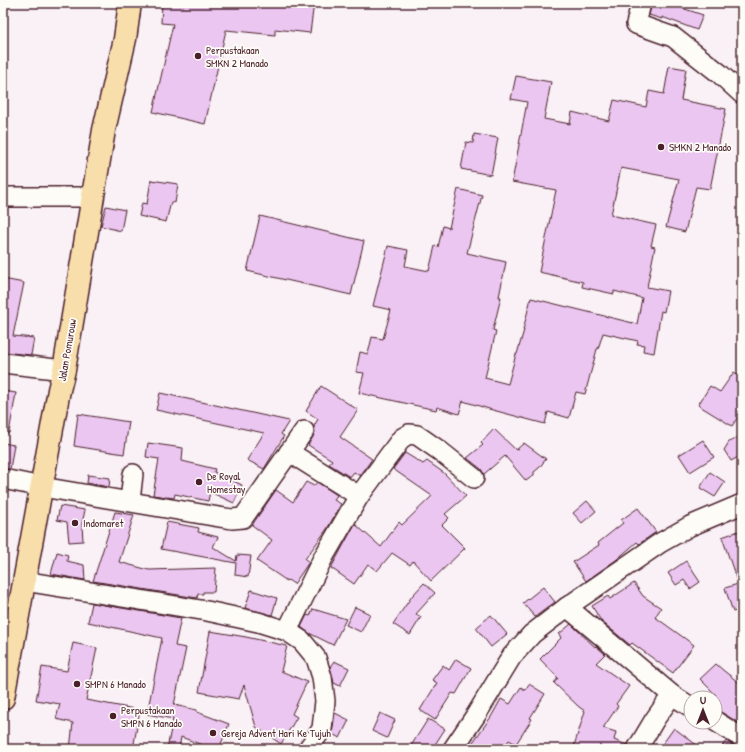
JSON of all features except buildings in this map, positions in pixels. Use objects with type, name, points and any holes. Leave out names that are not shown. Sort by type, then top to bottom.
[{"type":"main road","name":"Jalan Pomurouw","points":[[3,698],[64,370],[104,130],[125,39],[130,3]]},
{"type":"street","points":[[641,3],[636,24],[673,37],[719,73],[742,94]]},
{"type":"street","points":[[3,197],[92,197]]},
{"type":"street","points":[[3,363],[64,370]]},
{"type":"street","points":[[3,479],[232,519],[243,518],[304,431]]},
{"type":"street","points":[[287,631],[323,558],[359,496],[402,438],[409,434],[416,435],[440,451],[474,478]]},
{"type":"street","points":[[289,452],[359,496]]},
{"type":"street","points":[[130,501],[133,474]]},
{"type":"street","points":[[453,749],[476,715],[512,656],[532,634],[567,606],[660,543],[690,526],[742,504]]},
{"type":"street","points":[[24,581],[208,611],[258,622],[287,631],[302,641],[316,658],[322,678],[325,702],[322,729],[308,749]]},
{"type":"street","points":[[567,606],[667,691],[683,702]]},
{"type":"street","points":[[637,749],[655,719],[667,691]]},
{"type":"street","points":[[723,727],[742,738]]},
{"type":"place","name":"Perpustakaan SMKN 2 Manado","points":[[198,56]]},
{"type":"place","name":"SMKN 2 Manado","points":[[661,147]]},
{"type":"place","name":"De Royal Homestay","points":[[199,482]]},
{"type":"place","name":"Indomaret","points":[[75,523]]},
{"type":"place","name":"SMPN 6 Manado","points":[[77,684]]},
{"type":"place","name":"Perpustakaan SMPN 6 Manado","points":[[113,716]]},
{"type":"place","name":"Gereja Advent Hari Ke Tujuh","points":[[213,733]]}]
